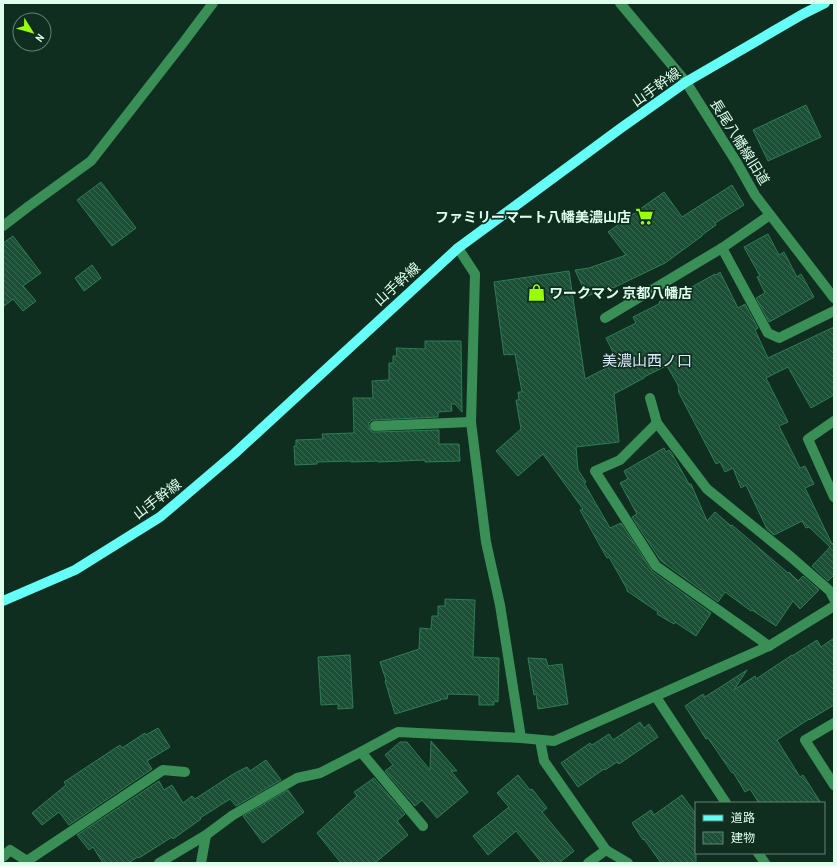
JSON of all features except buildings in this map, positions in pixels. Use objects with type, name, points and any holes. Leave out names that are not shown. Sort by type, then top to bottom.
[{"type":"main road","name":"山手幹線","points":[[3,601],[75,570],[160,517],[234,454],[458,248],[686,82],[803,14],[825,3]]},
{"type":"street","points":[[3,226],[91,161],[213,3]]},
{"type":"street","name":"長尾八幡線旧道","points":[[620,3],[686,82],[737,163],[755,195],[834,298]]},
{"type":"street","points":[[605,318],[722,248],[770,215]]},
{"type":"street","points":[[458,248],[475,274],[471,422],[486,542],[500,605],[521,738]]},
{"type":"street","points":[[722,248],[768,333],[779,338],[834,311]]},
{"type":"street","points":[[650,398],[657,423],[707,489],[791,557],[830,591],[834,599]]},
{"type":"street","points":[[834,421],[808,439],[834,497]]},
{"type":"street","points":[[375,426],[471,422]]},
{"type":"street","points":[[657,423],[620,460],[596,471],[656,566],[769,646]]},
{"type":"street","points":[[158,863],[297,778],[320,773],[398,732],[521,738],[554,742],[769,646],[834,606]]},
{"type":"street","points":[[656,697],[725,802]]},
{"type":"street","points":[[834,723],[805,740],[834,785]]},
{"type":"street","points":[[540,740],[544,761],[606,850],[628,863]]},
{"type":"street","points":[[361,752],[423,826]]},
{"type":"street","points":[[3,857],[10,850],[27,861],[163,770],[185,772]]},
{"type":"street","points":[[201,863],[206,835]]},
{"type":"street","points":[[588,863],[606,850]]},
{"type":"street","points":[[759,854],[765,863]]},
{"type":"place","name":"ファミリーマート八幡美濃山店","points":[[644,217]]},
{"type":"place","name":"ワークマン 京都八幡店","points":[[536,293]]},
{"type":"district","name":"美濃山西ノ口","points":[[647,361]]}]
